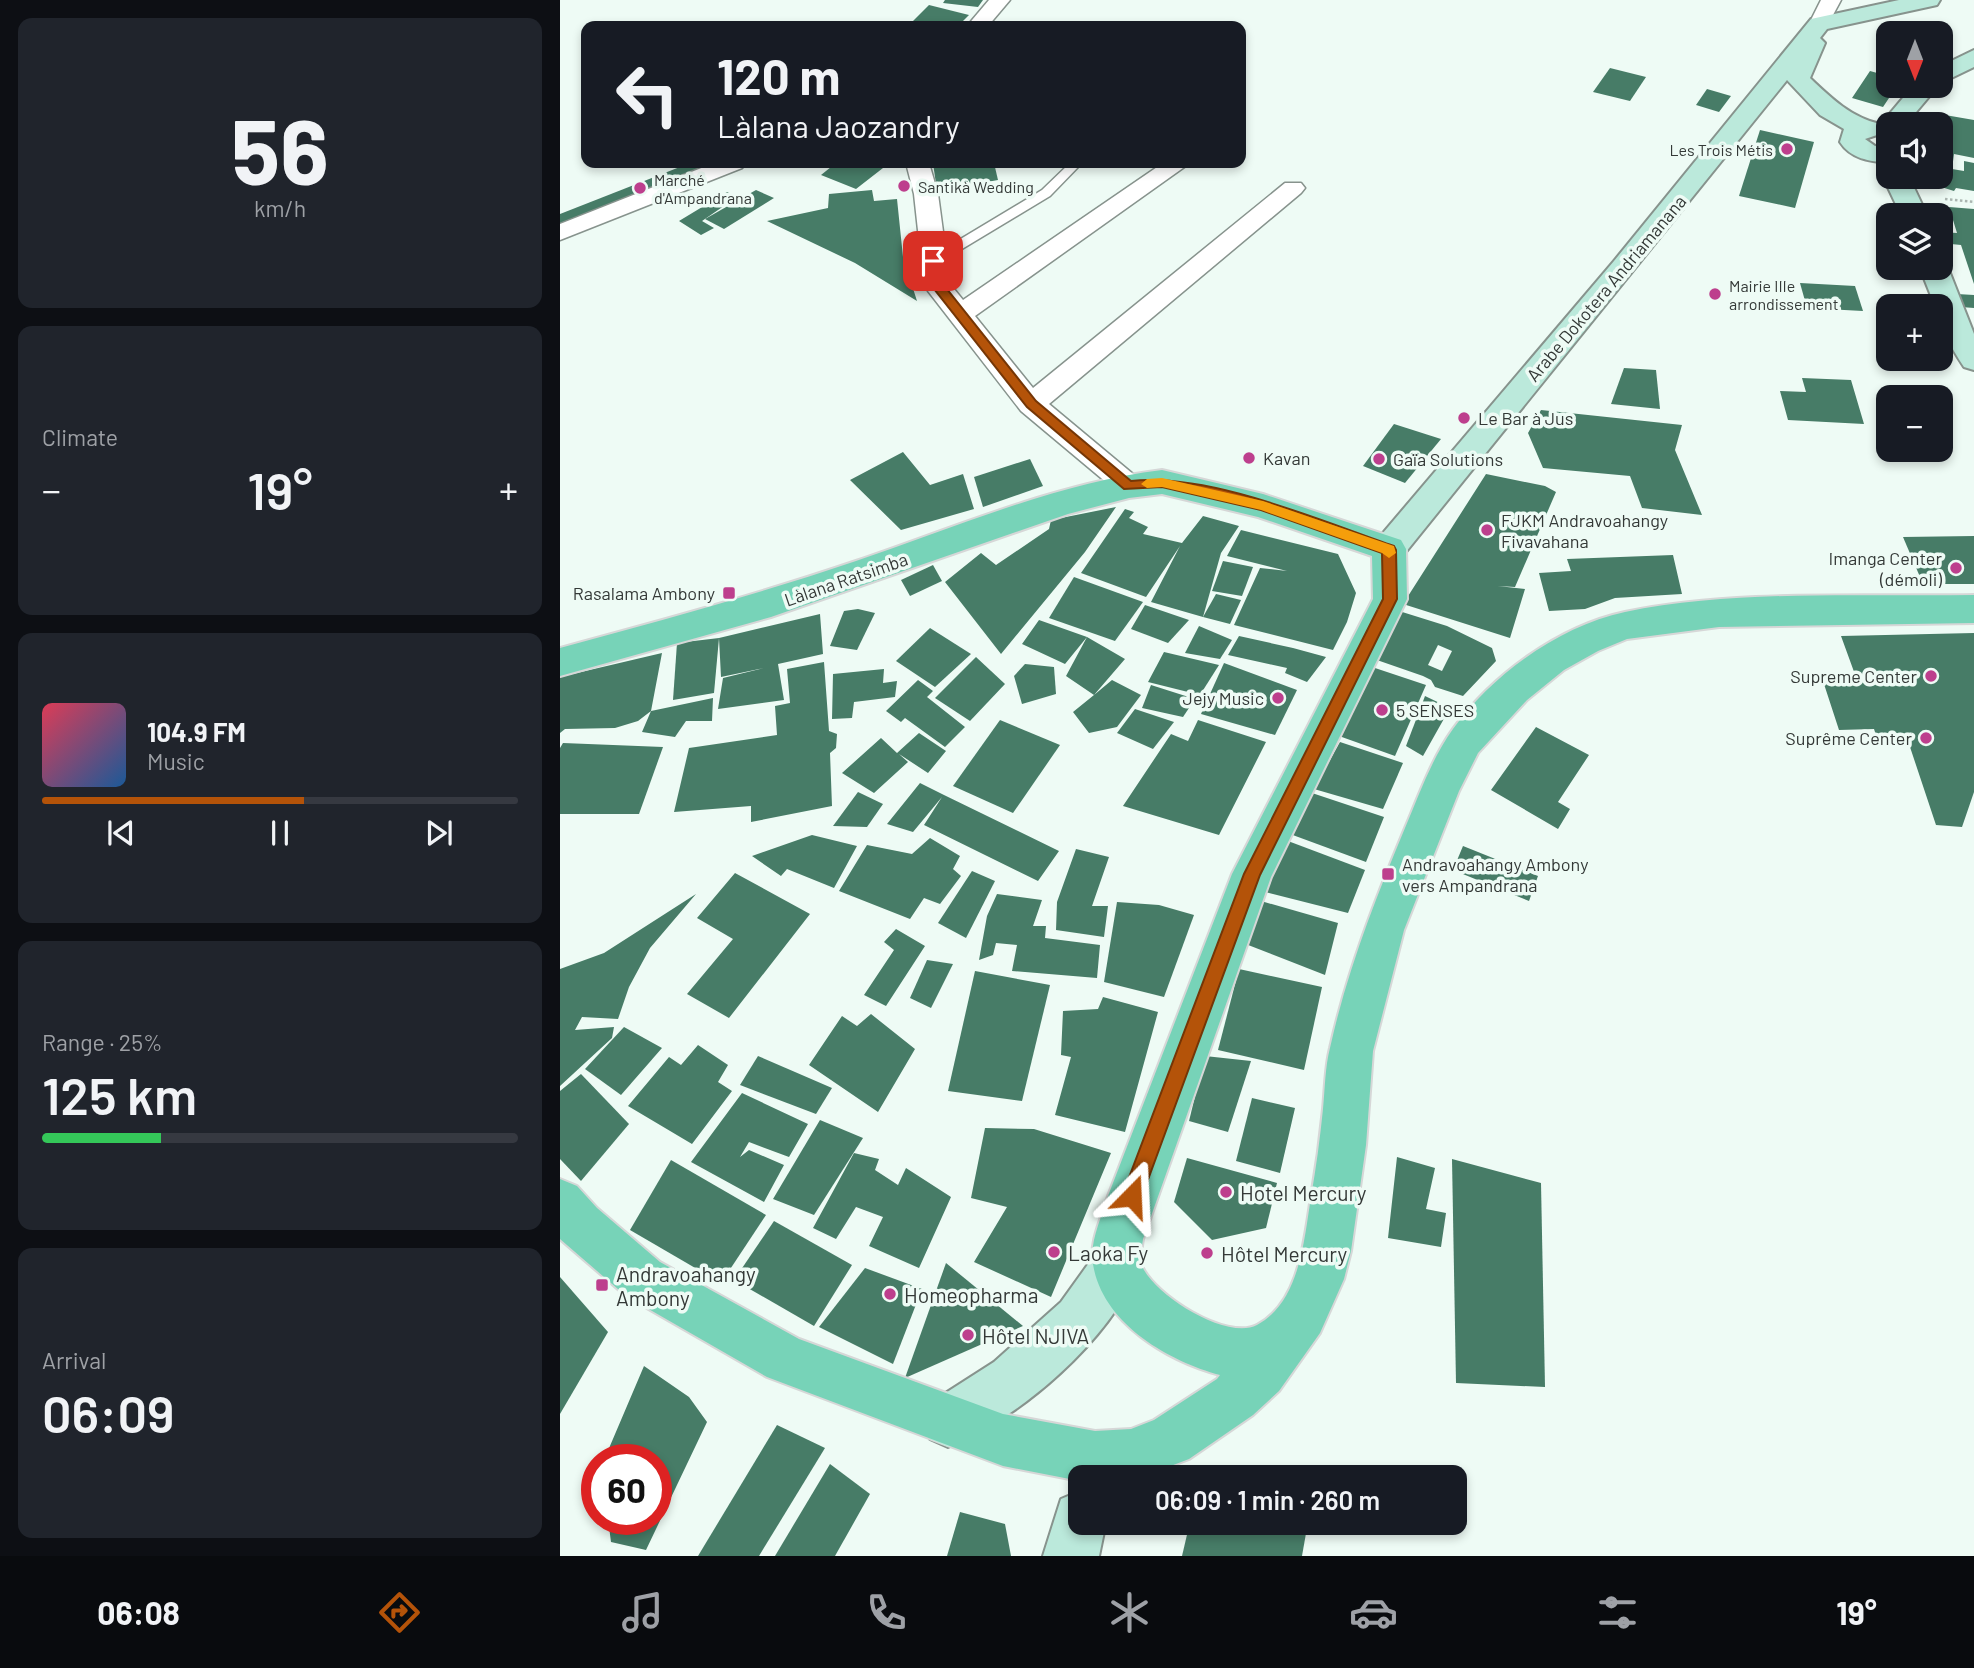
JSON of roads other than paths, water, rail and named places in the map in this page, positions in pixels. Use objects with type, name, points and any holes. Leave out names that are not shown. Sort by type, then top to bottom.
[{"type":"main road","name":"Làlana Ratsimba","points":[[560,662],[771,604],[1061,504],[1129,486],[1162,482],[1263,506],[1389,550]]},
{"type":"main road","points":[[1283,1338],[1253,1353],[1227,1351],[1204,1344],[1165,1326],[1136,1301],[1116,1266],[1120,1237],[1132,1196],[1252,874],[1390,599],[1389,550]]},
{"type":"main road","points":[[1098,1465],[1181,1434],[1235,1397],[1261,1373],[1283,1338],[1302,1315],[1320,1279],[1327,1251],[1343,1144],[1351,1051],[1383,930],[1441,788],[1465,742],[1514,689],[1551,660],[1585,641],[1624,626],[1719,613],[1974,609]]},
{"type":"main road","points":[[560,1203],[643,1279],[785,1359],[948,1421],[1085,1465]]},
{"type":"street","points":[[981,21],[1000,0]]},
{"type":"street","points":[[1831,0],[1819,24],[1813,50],[1800,70],[1798,79],[1829,110],[1876,139]]},
{"type":"street","points":[[1819,24],[1929,0]]},
{"type":"street","name":"Arabe Dokotera Andriamanana","points":[[1389,550],[1776,80],[1819,24]]},
{"type":"street","points":[[1953,69],[1974,57]]},
{"type":"street","points":[[1776,80],[1799,100],[1876,139]]},
{"type":"street","points":[[1906,112],[1917,98]]},
{"type":"street","points":[[560,233],[722,168]]},
{"type":"street","points":[[918,168],[926,194],[937,285],[1031,404],[1129,486]]},
{"type":"street","points":[[960,314],[1171,168]]},
{"type":"street","points":[[1031,404],[1293,188]]},
{"type":"street","points":[[1939,280],[1970,349]]},
{"type":"street","points":[[948,1421],[1012,1380],[1079,1320],[1116,1266]]},
{"type":"street","points":[[1070,1556],[1076,1535]]},
{"type":"lane","points":[[933,261],[1046,193],[1071,168]]},
{"type":"place","name":"Les Trois Métis","points":[[1787,149]]},
{"type":"place","name":"Santikà Wedding","points":[[904,186]]},
{"type":"place","name":"Marché d'Ampandrana","points":[[640,188]]},
{"type":"place","name":"Mairie IIIe arrondissement","points":[[1715,294]]},
{"type":"place","name":"Le Bar à Jus","points":[[1464,418]]},
{"type":"place","name":"Kavan","points":[[1249,458]]},
{"type":"place","name":"Gaïa Solutions","points":[[1379,459]]},
{"type":"place","name":"FJKM Andravoahangy Fivavahana","points":[[1487,530]]},
{"type":"place","name":"Imanga Center (démoli)","points":[[1956,568]]},
{"type":"place","name":"Rasalama Ambony","points":[[729,593]]},
{"type":"place","name":"Supreme Center","points":[[1931,676]]},
{"type":"place","name":"Jejy Music","points":[[1278,698]]},
{"type":"place","name":"5 SENSES","points":[[1382,710]]},
{"type":"place","name":"Suprême Center","points":[[1926,738]]},
{"type":"place","name":"Andravoahangy Ambony vers Ampandrana","points":[[1388,874]]},
{"type":"place","name":"Hotel Mercury","points":[[1226,1192]]},
{"type":"place","name":"Laoka Fy","points":[[1054,1252]]},
{"type":"place","name":"Hôtel Mercury","points":[[1207,1253]]},
{"type":"place","name":"Andravoahangy Ambony","points":[[602,1285]]},
{"type":"place","name":"Homeopharma","points":[[890,1294]]},
{"type":"place","name":"Hôtel NJIVA","points":[[968,1335]]}]
